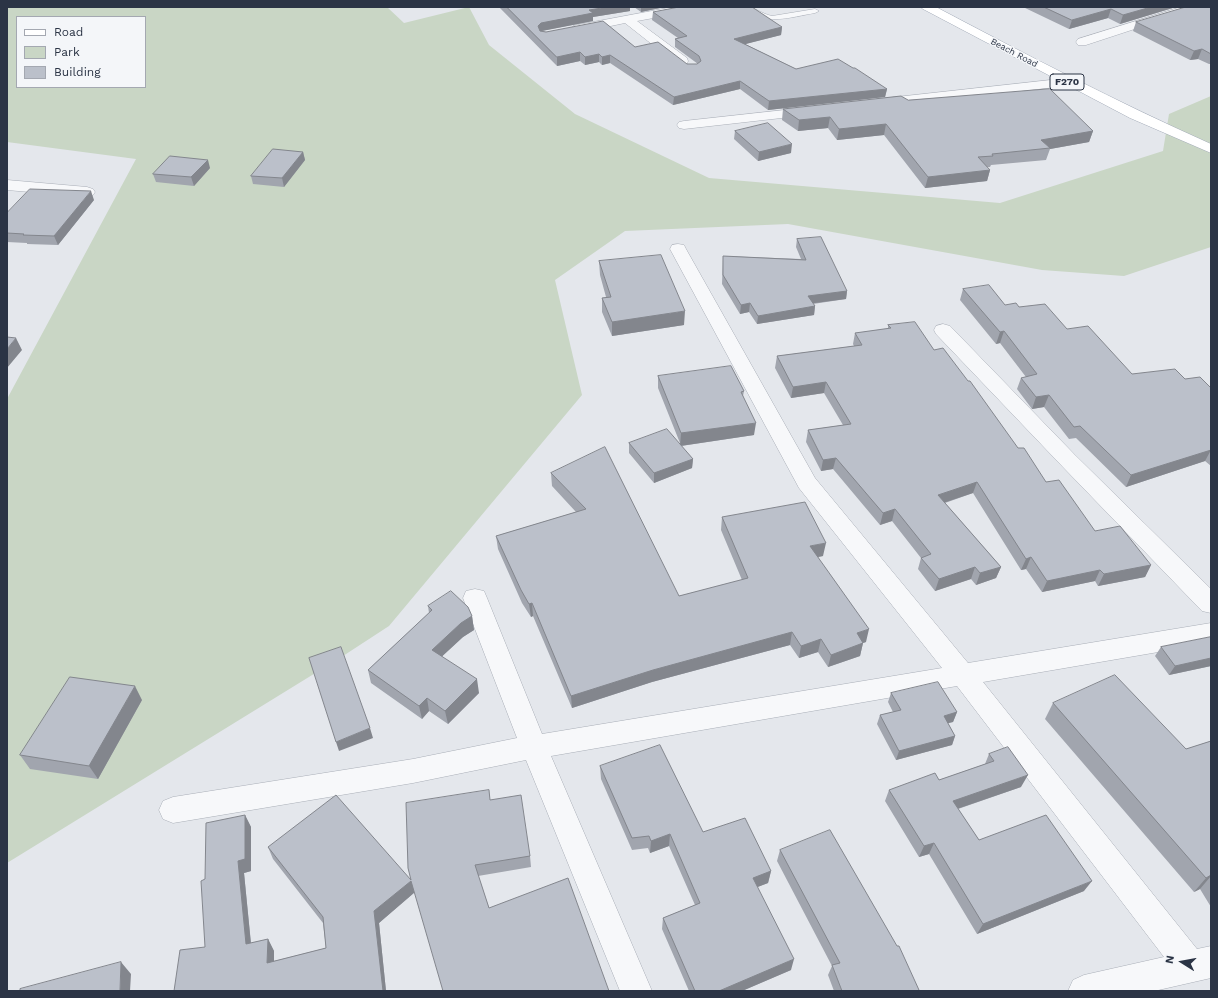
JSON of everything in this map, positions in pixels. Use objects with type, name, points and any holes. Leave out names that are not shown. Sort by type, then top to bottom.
[{"type":"main road","name":"Beach Road","points":[[927,7],[1069,82],[1135,115],[1211,149]]},
{"type":"street","points":[[568,31],[692,7]]},
{"type":"street","points":[[1082,42],[1161,16],[1195,7]]},
{"type":"street","points":[[627,20],[692,68]]},
{"type":"street","points":[[862,105],[1069,82]]},
{"type":"street","points":[[684,125],[823,110]]},
{"type":"street","points":[[7,185],[87,192]]},
{"type":"street","points":[[678,248],[807,483],[1201,965],[1084,991]]},
{"type":"street","points":[[943,330],[1079,471],[1211,604]]},
{"type":"street","points":[[474,598],[534,747],[636,991]]},
{"type":"street","points":[[173,810],[412,771],[534,747],[1211,633]]},
{"type":"lane","points":[[748,7],[763,16],[772,18],[815,11]]},
{"type":"green space","points":[[7,7],[387,7],[404,23],[469,7],[489,45],[575,114],[709,178],[1000,203],[1163,151],[1169,114],[1211,96],[1211,247],[1124,276],[1042,270],[788,224],[625,231],[555,280],[582,395],[389,626],[343,656],[7,863],[7,399],[136,159],[7,142]]},
{"type":"building","points":[[507,7],[608,7],[589,10],[593,13],[541,23],[538,26],[540,31],[546,32],[603,21],[635,47],[658,42],[687,64],[697,64],[701,61],[699,56],[675,39],[687,36],[653,12],[679,7],[752,7],[782,27],[734,39],[796,69],[838,59],[855,68],[887,89],[769,101],[740,81],[674,97],[610,55],[602,57],[599,54],[585,57],[580,52],[557,57]]},
{"type":"building","points":[[1044,7],[1151,7],[1123,15],[1111,9],[1072,20]]},
{"type":"building","points":[[1186,7],[1211,7],[1211,54],[1202,49],[1194,51],[1136,22]]},
{"type":"building","points":[[1050,89],[1093,131],[1041,140],[1050,148],[992,154],[993,156],[978,157],[990,170],[928,177],[886,124],[839,129],[830,117],[799,120],[783,109],[901,96],[908,100]]},
{"type":"building","points":[[768,123],[792,144],[759,152],[735,131]]},
{"type":"building","points":[[273,149],[303,152],[282,178],[251,176]]},
{"type":"building","points":[[170,156],[208,160],[191,177],[153,174]]},
{"type":"building","points":[[30,189],[91,191],[54,236],[7,233],[7,213]]},
{"type":"building","points":[[821,237],[847,291],[808,296],[815,306],[758,316],[750,303],[741,305],[723,275],[723,256],[806,260],[797,239]]},
{"type":"building","points":[[661,255],[685,311],[612,322],[602,298],[611,297],[599,261]]},
{"type":"building","points":[[989,285],[1005,305],[1016,303],[1019,307],[1045,304],[1067,329],[1088,326],[1132,374],[1175,369],[1185,379],[1200,377],[1211,388],[1211,450],[1131,475],[1080,426],[1074,427],[1049,395],[1036,397],[1021,378],[1037,374],[1004,331],[1000,332],[963,289]]},
{"type":"building","points":[[915,322],[934,350],[943,348],[968,381],[970,381],[1018,448],[1024,448],[1046,482],[1059,480],[1095,531],[1120,526],[1151,565],[1104,574],[1100,570],[1047,581],[1031,557],[1026,559],[977,482],[938,495],[1001,567],[980,573],[975,567],[939,579],[921,558],[931,554],[895,509],[883,513],[836,458],[823,460],[808,430],[851,424],[826,382],[793,387],[777,356],[862,345],[855,333],[891,328],[888,325]]},
{"type":"building","points":[[7,337],[16,338],[7,349]]},
{"type":"building","points":[[731,366],[744,391],[741,392],[756,423],[681,433],[658,376]]},
{"type":"building","points":[[667,429],[693,459],[654,473],[629,443]]},
{"type":"building","points":[[605,447],[679,596],[748,578],[722,517],[805,502],[826,543],[810,546],[869,629],[857,633],[863,643],[831,655],[821,639],[801,646],[792,632],[653,670],[571,696],[532,603],[529,604],[521,590],[496,536],[586,509],[551,473]]},
{"type":"building","points":[[451,591],[468,607],[472,616],[461,623],[432,650],[477,679],[445,711],[427,698],[419,706],[368,670],[432,610],[428,606]]},
{"type":"building","points":[[1211,637],[1211,658],[1175,666],[1161,647]]},
{"type":"building","points":[[341,647],[370,728],[336,742],[309,658]]},
{"type":"building","points":[[1115,675],[1186,749],[1211,741],[1211,875],[1206,878],[1053,703]]},
{"type":"building","points":[[70,677],[135,686],[89,766],[20,755]]},
{"type":"building","points":[[938,682],[957,712],[944,716],[955,736],[899,751],[880,715],[901,710],[891,693]]},
{"type":"building","points":[[660,745],[703,832],[745,818],[771,871],[753,878],[794,959],[719,991],[695,991],[663,918],[700,903],[670,834],[651,841],[649,836],[632,838],[600,766]]},
{"type":"building","points":[[1008,747],[1028,775],[953,801],[979,840],[1046,815],[1092,881],[983,924],[934,843],[924,846],[889,790],[935,773],[939,780],[994,761],[989,754]]},
{"type":"building","points":[[489,790],[490,800],[521,795],[530,856],[475,865],[489,908],[568,878],[609,991],[443,991],[411,881],[374,911],[383,991],[174,991],[180,950],[205,947],[201,881],[205,879],[206,823],[245,815],[245,859],[238,861],[246,944],[268,939],[267,963],[326,948],[323,917],[268,847],[336,795],[411,880],[408,868],[406,803]]},
{"type":"building","points":[[830,830],[897,946],[899,946],[919,990],[842,991],[832,965],[840,963],[780,850]]},
{"type":"building","points":[[121,962],[120,991],[20,991],[20,989]]}]
